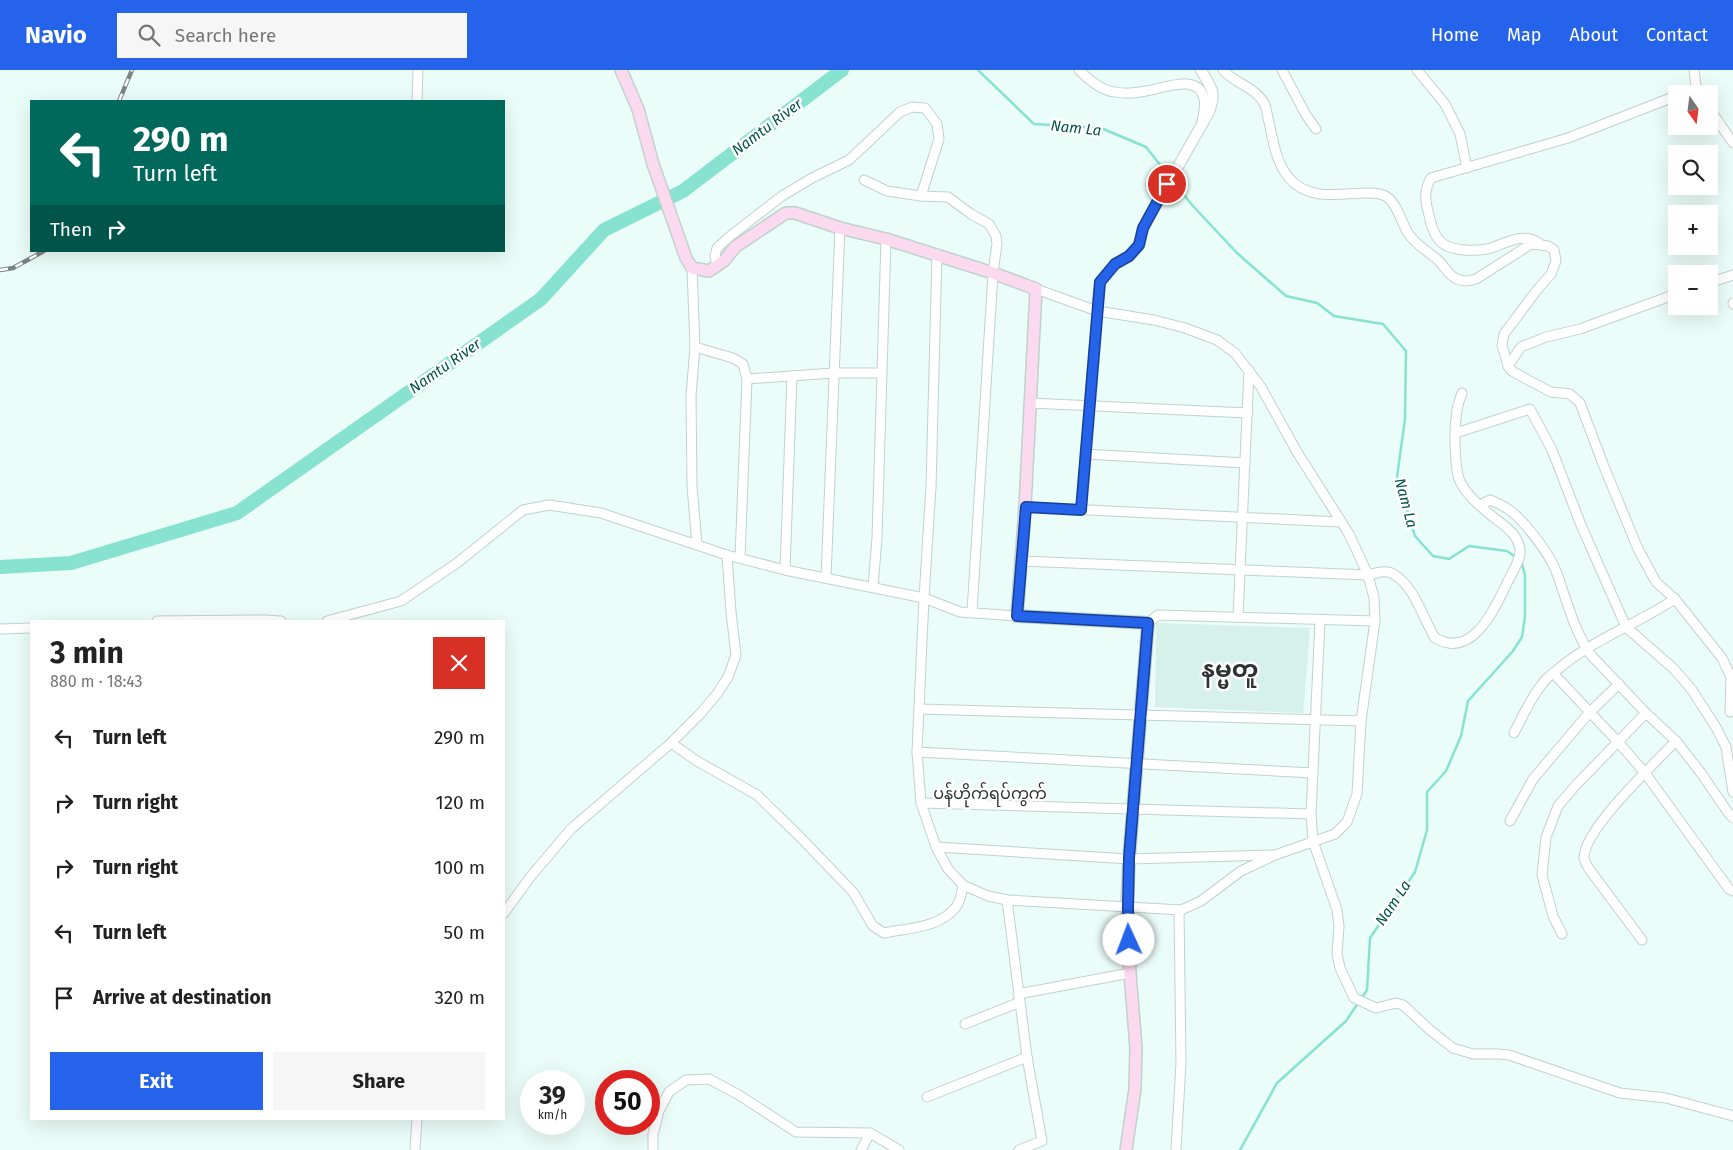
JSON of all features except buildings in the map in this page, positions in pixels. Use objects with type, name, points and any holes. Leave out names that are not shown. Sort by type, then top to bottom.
[{"type":"main road","points":[[621,70],[638,109],[654,164],[686,258],[692,268],[709,271],[724,261],[735,247],[786,213],[937,254],[1036,289],[1026,507],[1017,616],[1148,623],[1129,858],[1130,973],[1136,1048],[1135,1089],[1126,1150]]},
{"type":"street","points":[[417,100],[418,70]]},
{"type":"street","points":[[1078,70],[1096,84],[1113,92],[1143,92],[1172,85],[1192,85],[1201,90],[1205,99],[1202,123]]},
{"type":"street","points":[[1081,510],[1100,282],[1115,264],[1129,256],[1139,245],[1143,228],[1209,112],[1214,97],[1210,85],[1201,70]]},
{"type":"street","points":[[1224,70],[1232,78],[1255,91],[1265,104],[1277,156],[1290,178],[1301,187],[1329,196],[1358,193],[1373,193],[1386,196],[1394,205],[1414,241],[1439,261],[1452,277],[1467,281],[1476,279],[1531,244],[1548,246],[1554,250],[1556,261],[1551,274],[1504,334],[1502,345],[1508,366],[1512,371],[1551,392],[1570,394],[1580,403],[1638,548],[1656,582],[1675,599],[1722,658],[1731,677],[1730,712]]},
{"type":"street","points":[[1282,70],[1306,115],[1316,129]]},
{"type":"street","points":[[1417,70],[1445,104],[1460,134],[1468,168]]},
{"type":"street","points":[[1694,70],[1698,85]]},
{"type":"street","points":[[1540,244],[1534,240],[1522,238],[1486,249],[1467,250],[1455,248],[1439,240],[1431,226],[1426,200],[1426,186],[1432,178],[1568,138],[1668,99]]},
{"type":"street","points":[[717,266],[715,256],[717,248],[729,237],[782,196],[812,178],[849,160],[900,112],[912,107],[924,108],[937,124],[939,139],[921,196]]},
{"type":"street","points":[[1718,121],[1733,143]]},
{"type":"street","points":[[864,180],[888,191],[921,196],[948,197],[971,214],[989,224],[996,236],[997,244],[993,273],[972,612]]},
{"type":"street","points":[[826,578],[840,228]]},
{"type":"street","points":[[873,587],[877,538],[886,239]]},
{"type":"street","points":[[937,254],[931,487],[917,752],[921,803],[936,847],[948,869],[964,885],[988,896],[1007,900],[1180,910],[1202,901],[1241,871],[1275,855],[1335,834],[1347,822],[1357,794],[1361,721],[1375,622],[1374,598],[1368,575],[1349,534],[1297,452],[1261,387],[1235,352],[1217,340],[1185,328],[1154,320],[1097,311],[1036,289]]},
{"type":"street","points":[[692,268],[695,348],[691,396],[691,469],[697,545]]},
{"type":"street","points":[[1718,280],[1733,275]]},
{"type":"street","points":[[1508,366],[1521,346],[1546,337],[1580,329],[1668,297]]},
{"type":"street","points":[[695,348],[733,358],[743,364],[747,379],[740,558]]},
{"type":"street","points":[[1238,617],[1249,370]]},
{"type":"street","points":[[747,379],[882,373]]},
{"type":"street","points":[[785,570],[792,376]]},
{"type":"street","points":[[1021,561],[1368,575],[1386,572],[1394,574],[1408,588],[1435,638],[1442,642],[1462,642],[1474,634],[1494,612],[1520,552],[1518,541],[1512,531],[1491,516],[1464,489],[1459,478],[1455,420],[1462,393]]},
{"type":"street","points":[[1030,403],[1248,413]]},
{"type":"street","points":[[1456,433],[1530,409],[1552,450],[1581,525],[1626,627],[1674,669],[1692,690],[1726,747],[1733,792]]},
{"type":"street","points":[[1085,454],[1245,463]]},
{"type":"street","points":[[1480,504],[1490,500],[1504,505],[1536,537],[1556,570],[1581,641],[1646,713],[1676,741],[1733,818]]},
{"type":"street","points":[[331,620],[401,601],[457,563],[524,510],[548,506],[601,513],[727,555],[785,570],[924,598],[960,612],[1017,616]]},
{"type":"street","points":[[1026,507],[1341,522]]},
{"type":"street","points":[[505,912],[531,876],[571,829],[671,743],[700,714],[728,677],[736,655],[730,612],[727,555]]},
{"type":"street","points":[[1514,733],[1528,705],[1543,682],[1553,673],[1586,648],[1656,612],[1675,599]]},
{"type":"street","points":[[1148,623],[1158,615],[1375,622]]},
{"type":"street","points":[[1320,621],[1311,814],[1313,841],[1337,910],[1339,926],[1337,954],[1340,968],[1355,998],[1376,1008],[1396,1003],[1403,1005],[1453,1048],[1473,1054],[1508,1055],[1620,1093],[1666,1098],[1733,1116]]},
{"type":"street","points":[[0,629],[30,628]]},
{"type":"street","points":[[1553,673],[1645,773],[1707,860],[1729,889],[1733,891]]},
{"type":"street","points":[[1510,821],[1533,779],[1589,713],[1619,684]]},
{"type":"street","points":[[919,709],[1361,721]]},
{"type":"street","points":[[1562,934],[1553,916],[1542,874],[1546,838],[1558,806],[1646,713]]},
{"type":"street","points":[[1642,940],[1589,869],[1584,860],[1586,848],[1597,829],[1616,804],[1676,741]]},
{"type":"street","points":[[671,743],[697,762],[757,795],[853,892],[873,926],[884,933],[934,923],[948,916],[958,906],[964,885]]},
{"type":"street","points":[[917,752],[1313,773]]},
{"type":"street","points":[[921,803],[1311,814]]},
{"type":"street","points":[[936,847],[1129,858],[1275,855]]},
{"type":"street","points":[[1007,900],[1027,1058],[1042,1141],[1019,1150]]},
{"type":"street","points":[[1176,1149],[1181,1063],[1180,910]]},
{"type":"street","points":[[966,1024],[1019,998],[1130,973]]},
{"type":"street","points":[[927,1097],[1027,1058]]},
{"type":"street","points":[[652,1150],[653,1134],[659,1111],[669,1092],[686,1080],[709,1079],[739,1095],[796,1132],[870,1133],[899,1150]]},
{"type":"street","points":[[415,1150],[418,1120]]},
{"type":"street","points":[[861,1150],[870,1133]]},
{"type":"shaded area","points":[[1156,623],[1310,628],[1303,713],[1155,707]]},
{"type":"waterway","name":"Namtu River","points":[[0,567],[71,563],[237,513],[541,299],[604,230],[683,191],[842,70]]},
{"type":"waterway","name":"Nam La","points":[[978,70],[1034,124],[1101,128],[1146,147],[1169,176]]},
{"type":"waterway","name":"Nam La","points":[[1172,180],[1193,206],[1237,253],[1286,296],[1317,303],[1334,316],[1383,324],[1406,351],[1405,419],[1397,477],[1415,536],[1433,556],[1449,559],[1469,546],[1507,551],[1517,558]]},
{"type":"waterway","name":"Nam La","points":[[1361,999],[1367,990],[1370,938],[1415,872],[1427,830],[1427,792],[1446,771],[1461,736],[1468,701],[1513,651],[1522,637],[1525,616],[1525,575],[1521,561]]},
{"type":"waterway","name":"Nam La","points":[[1240,1150],[1277,1083],[1346,1021],[1358,1003]]},
{"type":"railway","points":[[119,100],[132,70]]},
{"type":"railway","points":[[0,270],[13,268],[42,252]]},
{"type":"district","name":"နမ္မတူ","points":[[1230,669]]},
{"type":"district","name":"ပန်ဟိုက်ရပ်ကွက်","points":[[990,793]]},
{"type":"route","points":[[1129,940],[1129,858],[1148,623],[1017,616],[1026,507],[1081,510],[1100,282],[1115,264],[1129,256],[1139,245],[1143,228],[1167,184]]}]
